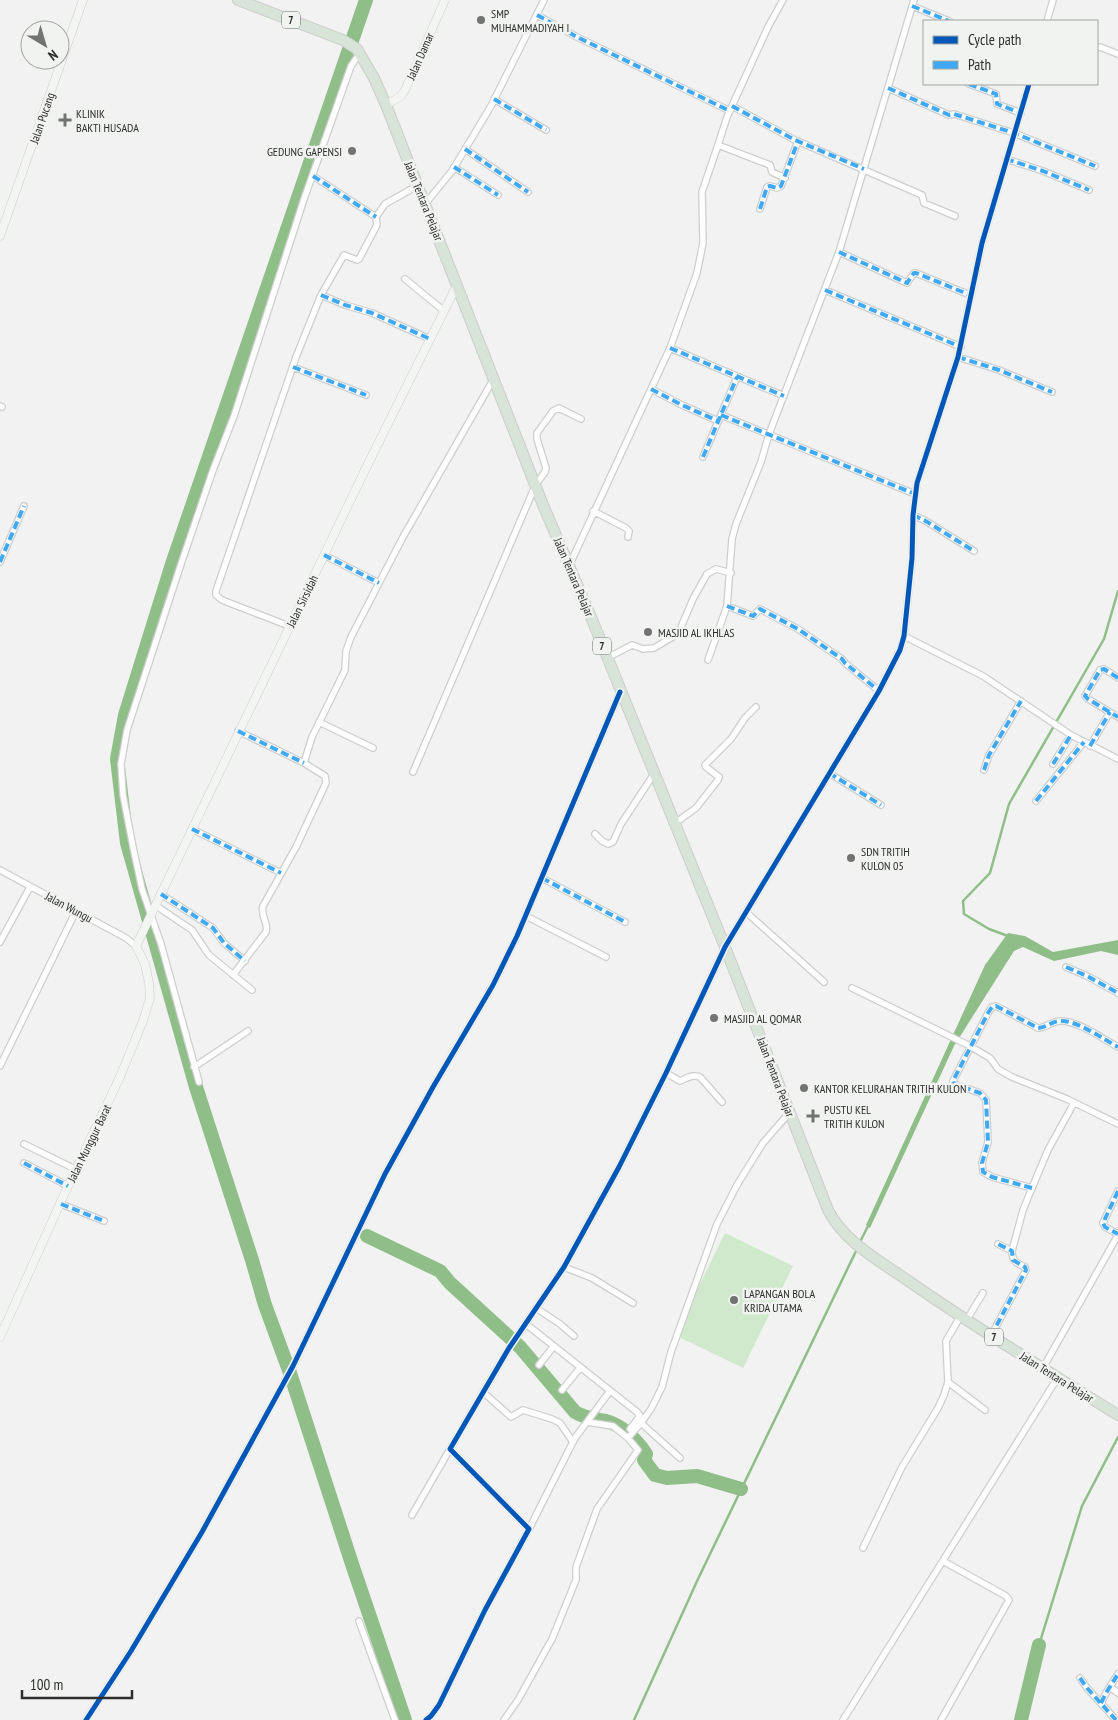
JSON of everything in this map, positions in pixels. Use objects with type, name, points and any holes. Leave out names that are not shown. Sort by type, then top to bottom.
[{"type":"highway","name":"7","points":[[238,0],[343,40],[358,51]]},
{"type":"highway","name":"Jalan Tentara Pelajar","points":[[358,51],[386,105],[493,380],[725,947],[828,1210],[838,1226],[851,1240],[872,1256],[963,1319],[1118,1414]]},
{"type":"street","name":"Jalan Pucang","points":[[0,236],[83,0]]},
{"type":"street","name":"Jalan Damar","points":[[386,105],[401,96],[405,90],[445,0]]},
{"type":"street","points":[[425,204],[454,167],[494,100],[544,0]]},
{"type":"street","points":[[569,566],[670,348],[697,273],[702,243],[702,192],[731,109],[768,27],[784,0]]},
{"type":"street","points":[[1047,20],[1053,0]]},
{"type":"street","points":[[708,660],[728,606],[732,539],[736,524],[839,252],[913,3],[947,20]]},
{"type":"street","points":[[537,15],[577,36],[798,141],[922,195],[924,204],[955,216]]},
{"type":"street","points":[[1098,48],[1118,54]]},
{"type":"street","points":[[198,1082],[161,944],[142,889],[123,795],[121,764],[124,744],[160,626],[213,470],[237,407],[313,176],[351,66],[358,51]]},
{"type":"street","points":[[972,85],[996,94],[997,104],[1021,112]]},
{"type":"street","points":[[412,1515],[509,1348],[564,1267],[619,1167],[666,1073],[725,947],[879,691],[900,650],[904,636],[912,558],[915,494],[961,347],[982,243],[1029,85]]},
{"type":"street","points":[[888,88],[949,115],[954,114],[1014,133],[1095,166]]},
{"type":"street","points":[[494,100],[546,130]]},
{"type":"street","points":[[760,209],[767,188],[770,186],[779,188],[785,178],[798,141]]},
{"type":"street","points":[[718,145],[770,165],[772,172],[785,178]]},
{"type":"street","points":[[465,149],[528,192]]},
{"type":"street","points":[[1006,159],[1035,168],[1089,190]]},
{"type":"street","points":[[454,167],[498,195]]},
{"type":"street","points":[[313,176],[376,217]]},
{"type":"street","points":[[289,626],[222,600],[216,595],[216,591],[293,367],[321,295],[344,255],[359,259],[377,225],[376,217],[385,204],[418,186]]},
{"type":"street","points":[[839,252],[907,283],[916,272],[970,295]]},
{"type":"street","points":[[405,278],[444,311]]},
{"type":"street","name":"Jalan Sirsidah","points":[[136,946],[238,731],[457,285]]},
{"type":"street","points":[[825,290],[961,347]]},
{"type":"street","points":[[321,295],[345,306],[381,316],[430,339]]},
{"type":"street","points":[[670,348],[784,396]]},
{"type":"street","points":[[958,357],[998,370],[1052,392]]},
{"type":"street","points":[[293,367],[366,395]]},
{"type":"street","points":[[703,457],[737,376]]},
{"type":"street","points":[[304,763],[312,737],[345,670],[346,651],[351,637],[426,494],[493,380]]},
{"type":"street","points":[[651,389],[682,406],[769,434],[915,494]]},
{"type":"street","points":[[413,772],[536,484],[545,472],[546,468],[537,433],[553,411],[559,408],[581,419]]},
{"type":"street","points":[[0,560],[24,506]]},
{"type":"street","points":[[594,511],[626,528],[629,532],[628,537]]},
{"type":"street","points":[[913,515],[974,551]]},
{"type":"street","points":[[324,555],[379,583]]},
{"type":"street","points":[[607,658],[632,645],[654,648],[676,635],[692,599],[709,572],[716,569],[731,573]]},
{"type":"street","points":[[728,606],[753,616],[760,609],[798,629],[842,659],[879,691]]},
{"type":"street","points":[[904,636],[983,676],[1071,735],[1118,759]]},
{"type":"street","points":[[1118,678],[1104,670],[1100,670],[1085,696],[1088,700],[1118,717]]},
{"type":"street","points":[[86,1720],[131,1651],[202,1532],[293,1366],[386,1174],[433,1087],[493,985],[526,916],[620,692]]},
{"type":"street","points":[[984,770],[989,755],[1021,701]]},
{"type":"street","points":[[674,822],[696,808],[718,780],[719,777],[706,767],[706,764],[731,739],[745,718],[756,707]]},
{"type":"street","points":[[1090,746],[1110,712]]},
{"type":"street","points":[[320,722],[373,748]]},
{"type":"street","points":[[233,975],[266,932],[267,926],[262,908],[296,847],[327,779],[304,763],[238,731]]},
{"type":"street","points":[[1053,764],[1071,735]]},
{"type":"street","points":[[1036,801],[1084,742]]},
{"type":"street","points":[[829,773],[881,805]]},
{"type":"street","points":[[595,834],[602,841],[610,844],[613,842],[621,824],[654,774]]},
{"type":"street","points":[[192,830],[282,872]]},
{"type":"street","name":"Jalan Wungu","points":[[0,870],[126,938],[136,946]]},
{"type":"street","points":[[542,878],[625,922]]},
{"type":"street","points":[[0,942],[30,887]]},
{"type":"street","points":[[161,894],[215,930],[224,943],[244,960]]},
{"type":"street","points":[[155,905],[192,930],[206,952],[252,990]]},
{"type":"street","points":[[0,1066],[76,911]]},
{"type":"street","points":[[746,912],[824,982]]},
{"type":"street","points":[[526,916],[606,957]]},
{"type":"street","name":"Jalan Munggur Barat","points":[[0,1337],[68,1186],[119,1080],[147,1008],[150,998],[149,983],[145,964],[136,946]]},
{"type":"street","points":[[1066,967],[1118,992]]},
{"type":"street","points":[[852,988],[970,1045],[990,1058],[998,1069],[1012,1077],[1118,1124]]},
{"type":"street","points":[[1032,1188],[992,1177],[983,1172],[982,1163],[988,1142],[986,1100],[980,1093],[954,1084],[953,1081],[988,1013],[992,1007],[996,1006],[1038,1028],[1054,1022],[1070,1022],[1118,1047]]},
{"type":"street","points":[[194,1067],[248,1031]]},
{"type":"street","points":[[666,1073],[680,1081],[691,1076],[700,1077],[722,1102]]},
{"type":"street","points":[[991,1336],[1026,1270],[1025,1267],[1013,1260],[1012,1251],[1023,1210],[1048,1150],[1074,1103]]},
{"type":"street","points":[[630,1434],[651,1410],[662,1387],[671,1352],[717,1224],[737,1185],[763,1143],[790,1112]]},
{"type":"street","points":[[24,1144],[77,1170]]},
{"type":"street","points":[[24,1163],[68,1186]]},
{"type":"street","points":[[1043,1368],[1118,1234],[1105,1227],[1103,1223],[1118,1191]]},
{"type":"street","points":[[60,1204],[104,1222]]},
{"type":"street","points":[[998,1244],[1012,1251]]},
{"type":"street","points":[[564,1267],[592,1278],[633,1303]]},
{"type":"street","points":[[863,1548],[902,1467],[938,1408],[948,1382],[946,1341],[983,1293]]},
{"type":"street","points":[[536,1308],[574,1336]]},
{"type":"street","points":[[526,1324],[640,1414],[630,1434]]},
{"type":"street","points":[[539,1365],[554,1347]]},
{"type":"street","points":[[562,1390],[580,1368]]},
{"type":"street","points":[[843,1720],[1058,1377]]},
{"type":"street","points":[[948,1382],[985,1410]]},
{"type":"street","points":[[431,1719],[485,1610],[574,1442],[610,1391]]},
{"type":"street","points":[[483,1392],[511,1417],[523,1410],[560,1423],[574,1442]]},
{"type":"street","points":[[504,1720],[518,1700],[552,1639],[576,1580],[576,1567],[597,1509],[638,1450],[630,1434],[613,1426],[588,1421]]},
{"type":"street","points":[[641,1423],[680,1458]]},
{"type":"street","points":[[450,1449],[529,1529]]},
{"type":"street","points":[[941,1720],[1009,1600],[1006,1596],[943,1561]]},
{"type":"street","points":[[359,1621],[395,1720]]},
{"type":"street","points":[[1101,1702],[1118,1674]]},
{"type":"street","points":[[1080,1678],[1116,1720]]},
{"type":"street","points":[[1110,1687],[1118,1693]]},
{"type":"shaded area","points":[[1008,933],[1025,936],[1053,952],[1118,940],[1118,955],[1101,951],[1054,961],[1023,947],[1014,951],[954,1046],[870,1228],[866,1225],[985,965]]},
{"type":"shaded area","name":"LAPANGAN BOLA KRIDA UTAMA","points":[[725,1233],[793,1266],[743,1368],[675,1335]]},
{"type":"waterway","points":[[366,0],[172,564],[125,715],[117,759],[127,843],[196,1087],[265,1305],[290,1373],[405,1720]]},
{"type":"waterway","points":[[1008,936],[989,929],[964,914],[963,901],[990,873],[1009,804],[1104,639],[1118,591]]},
{"type":"waterway","points":[[859,1244],[869,1224]]},
{"type":"waterway","points":[[367,1236],[440,1271],[450,1283],[520,1347],[575,1412],[586,1417],[612,1423],[634,1438],[646,1454],[644,1460],[655,1475],[667,1478],[697,1476],[741,1489]]},
{"type":"waterway","points":[[634,1720],[698,1579],[857,1249]]},
{"type":"waterway","points":[[1039,1645],[1082,1506],[1118,1437]]},
{"type":"waterway","points":[[1021,1720],[1039,1645]]},
{"type":"marked path","points":[[912,6],[947,20]]},
{"type":"marked path","points":[[537,15],[577,37],[730,111]]},
{"type":"marked path","points":[[972,85],[996,94],[997,104],[1021,113]]},
{"type":"marked path","points":[[888,88],[949,115],[954,114],[1014,133],[1095,166]]},
{"type":"marked path","points":[[494,99],[546,130]]},
{"type":"marked path","points":[[732,106],[795,140],[864,169]]},
{"type":"marked path","points":[[760,209],[767,187],[777,188],[781,186],[798,141]]},
{"type":"marked path","points":[[465,149],[528,192]]},
{"type":"marked path","points":[[1006,159],[1043,171],[1089,190]]},
{"type":"marked path","points":[[454,167],[498,195]]},
{"type":"marked path","points":[[313,176],[376,217]]},
{"type":"marked path","points":[[839,252],[907,283],[916,273],[970,295]]},
{"type":"marked path","points":[[825,290],[961,347]]},
{"type":"marked path","points":[[321,295],[372,313],[430,339]]},
{"type":"marked path","points":[[670,348],[784,396]]},
{"type":"marked path","points":[[958,357],[999,370],[1052,392]]},
{"type":"marked path","points":[[293,367],[366,395]]},
{"type":"marked path","points":[[703,457],[737,377]]},
{"type":"marked path","points":[[651,389],[718,421]]},
{"type":"marked path","points":[[721,415],[915,494]]},
{"type":"marked path","points":[[0,562],[24,506]]},
{"type":"marked path","points":[[913,515],[974,551]]},
{"type":"marked path","points":[[324,555],[379,583]]},
{"type":"marked path","points":[[727,606],[753,616],[760,609],[798,629],[842,659],[879,691]]},
{"type":"marked path","points":[[1118,678],[1104,669],[1100,670],[1085,696],[1118,717]]},
{"type":"marked path","points":[[984,770],[989,755],[1021,701]]},
{"type":"marked path","points":[[1090,746],[1110,712]]},
{"type":"marked path","points":[[238,731],[304,763]]},
{"type":"marked path","points":[[1053,764],[1071,735]]},
{"type":"marked path","points":[[1036,801],[1084,742]]},
{"type":"marked path","points":[[829,773],[881,805]]},
{"type":"marked path","points":[[192,829],[281,873]]},
{"type":"marked path","points":[[542,878],[625,922]]},
{"type":"marked path","points":[[161,894],[213,928],[224,943],[245,961]]},
{"type":"marked path","points":[[1066,967],[1118,993]]},
{"type":"marked path","points":[[1032,1188],[992,1177],[983,1172],[982,1163],[988,1142],[986,1100],[980,1093],[954,1084],[953,1081],[988,1013],[992,1007],[996,1006],[1038,1028],[1057,1021],[1067,1022],[1082,1027],[1118,1047]]},
{"type":"marked path","points":[[24,1163],[68,1186]]},
{"type":"marked path","points":[[1118,1191],[1103,1223],[1105,1227],[1118,1234]]},
{"type":"marked path","points":[[61,1204],[104,1221]]},
{"type":"marked path","points":[[991,1336],[1026,1270],[1025,1267],[1013,1260],[1012,1251],[998,1244]]},
{"type":"marked path","points":[[1101,1703],[1118,1674]]},
{"type":"marked path","points":[[1080,1678],[1116,1720]]},
{"type":"cycle path","points":[[426,1720],[439,1705],[485,1610],[529,1529],[450,1449],[509,1348],[564,1267],[619,1167],[666,1073],[725,947],[879,691],[900,650],[904,636],[912,558],[913,515],[917,483],[958,357],[982,243],[1029,85]]},
{"type":"cycle path","points":[[86,1720],[131,1651],[202,1532],[293,1366],[385,1174],[493,985],[517,936],[620,692]]},
{"type":"place","name":"SMP MUHAMMADIYAH I","points":[[481,20]]},
{"type":"place","name":"KLINIK BAKTI HUSADA","points":[[65,120]]},
{"type":"place","name":"GEDUNG GAPENSI","points":[[352,151]]},
{"type":"place","name":"MASJID AL IKHLAS","points":[[648,632]]},
{"type":"place","name":"SDN TRITIH KULON 05","points":[[851,858]]},
{"type":"place","name":"MASJID AL QOMAR","points":[[714,1018]]},
{"type":"place","name":"KANTOR KELURAHAN TRITIH KULON","points":[[804,1088]]},
{"type":"place","name":"PUSTU KEL TRITIH KULON","points":[[813,1116]]},
{"type":"place","name":"LAPANGAN BOLA KRIDA UTAMA","points":[[734,1300]]}]
